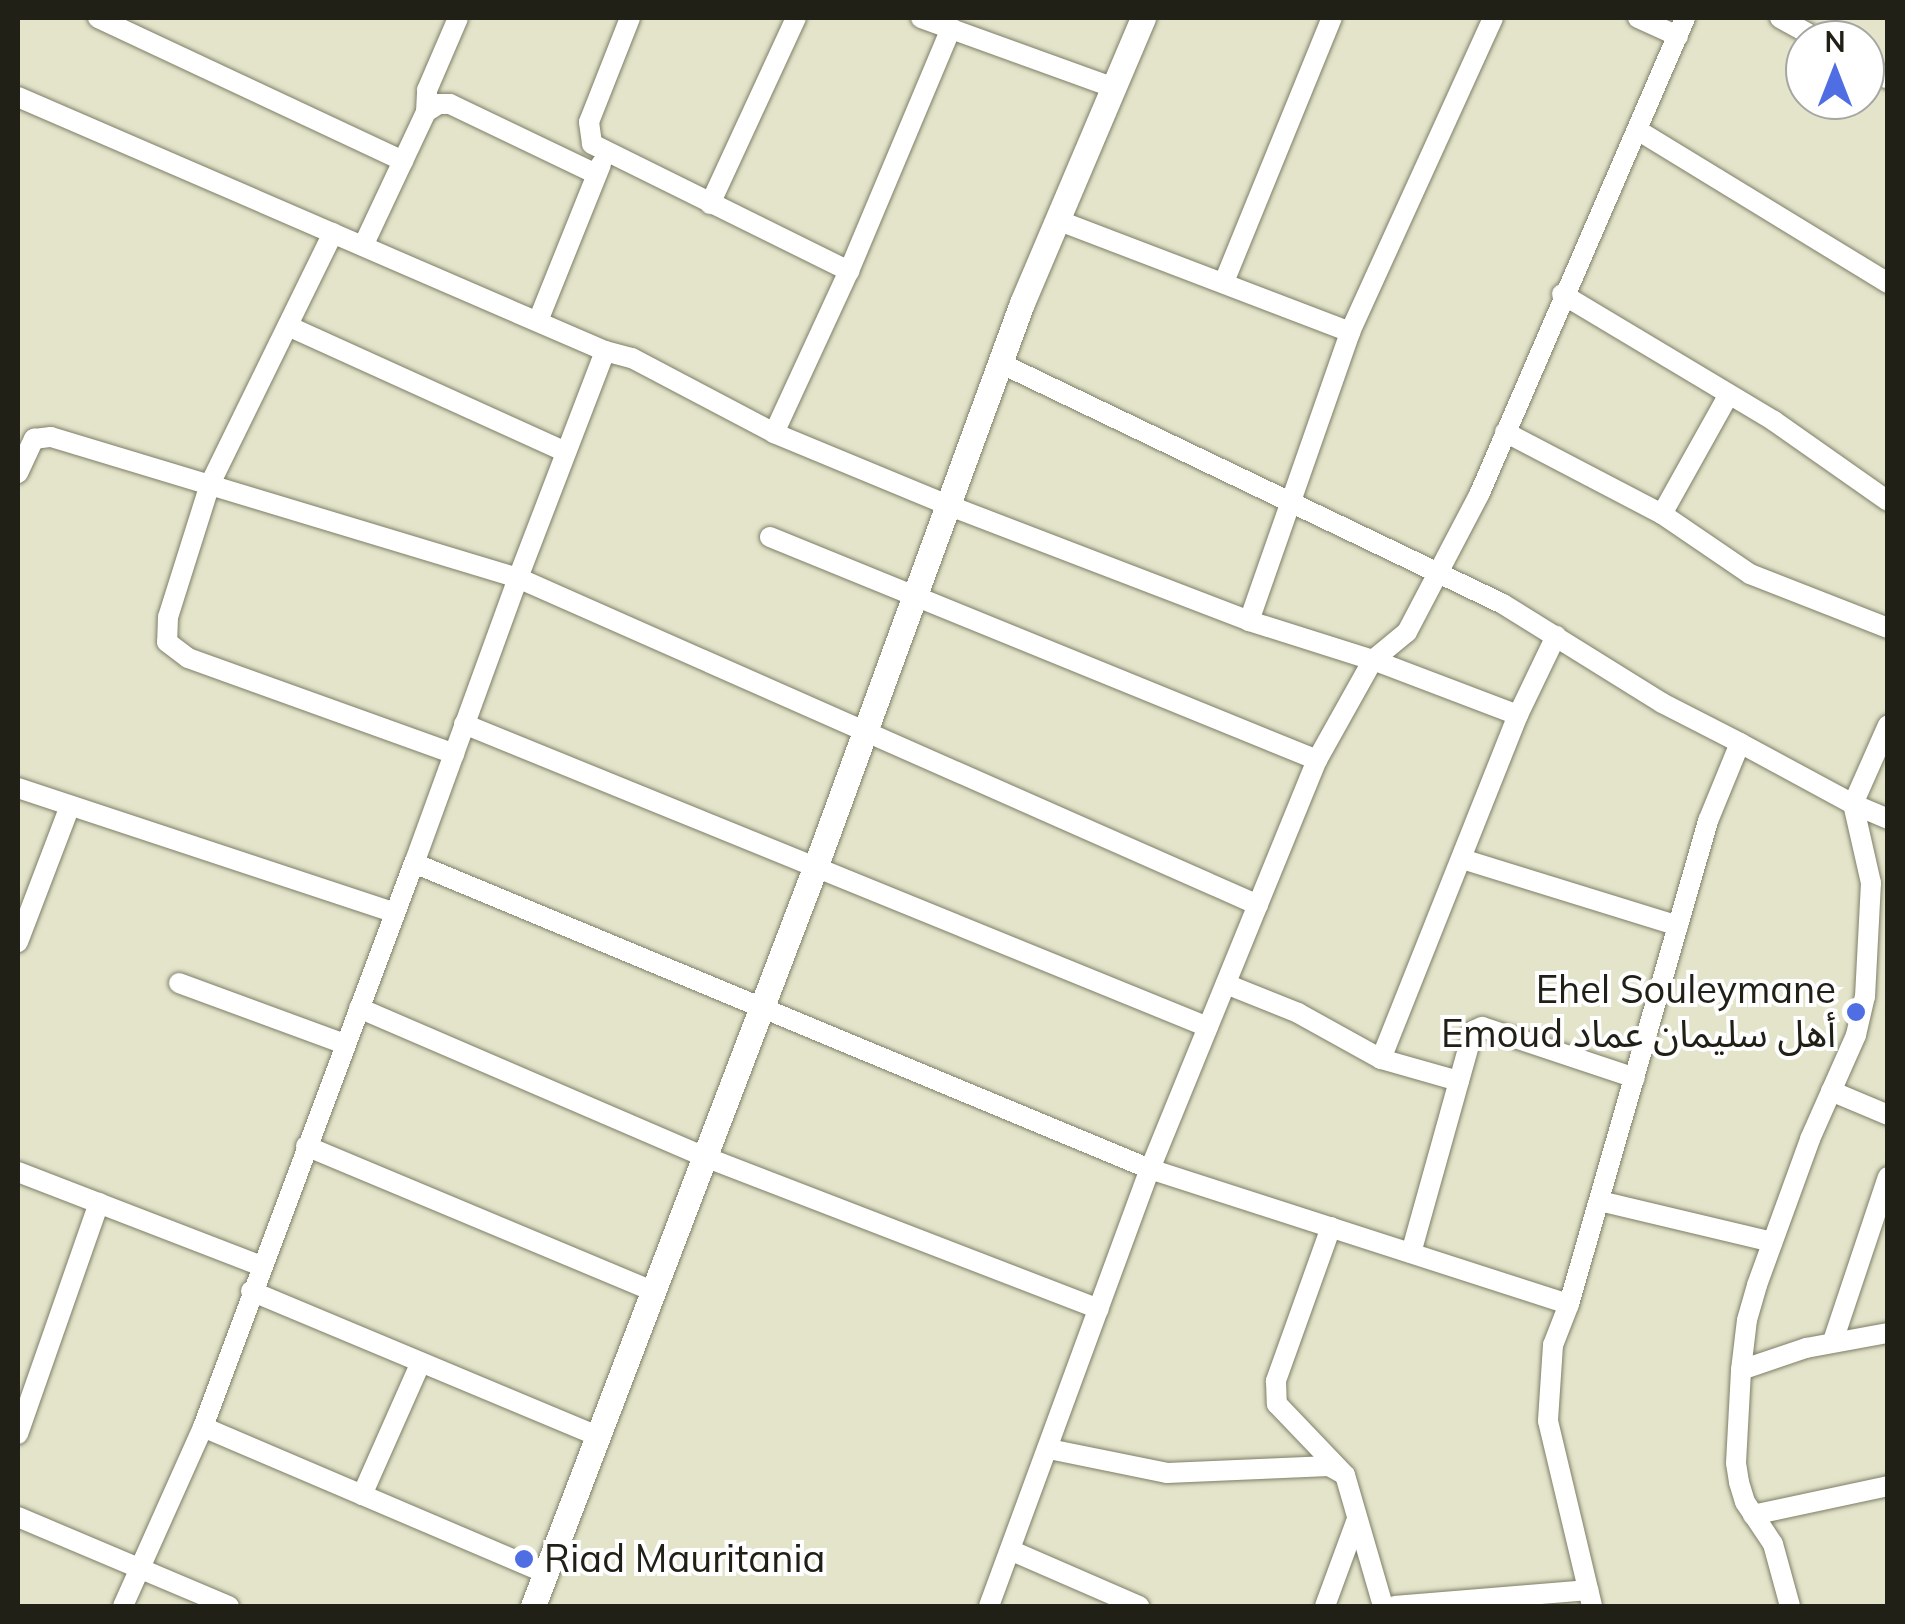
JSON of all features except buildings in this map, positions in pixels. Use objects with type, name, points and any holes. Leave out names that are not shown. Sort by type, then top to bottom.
[{"type":"street","points":[[98,18],[403,161]]},
{"type":"street","points":[[363,246],[426,112],[426,90],[458,18]]},
{"type":"street","points":[[630,18],[588,122],[592,144],[849,271]]},
{"type":"street","points":[[710,204],[796,18]]},
{"type":"street","points":[[921,18],[1114,88]]},
{"type":"street","points":[[533,1606],[815,868],[1000,363],[1144,18]]},
{"type":"street","points":[[1224,282],[1332,18]]},
{"type":"street","points":[[1249,621],[1350,332],[1493,18]]},
{"type":"street","points":[[989,1606],[1050,1449],[1150,1168],[1318,760],[1373,660],[1406,632],[1480,495],[1562,294],[1639,131],[1681,27],[1638,18]]},
{"type":"street","points":[[774,434],[849,271],[951,28]]},
{"type":"street","points":[[18,96],[605,350],[632,358],[774,434],[1249,621],[1373,660],[1518,715]]},
{"type":"street","points":[[426,112],[450,104],[596,174]]},
{"type":"street","points":[[1639,131],[1888,283]]},
{"type":"street","points":[[538,321],[605,153]]},
{"type":"street","points":[[1057,220],[1350,332]]},
{"type":"street","points":[[333,233],[210,484],[168,618],[167,642],[188,658],[454,754]]},
{"type":"street","points":[[1562,294],[1729,394],[1888,501]]},
{"type":"street","points":[[288,326],[566,452]]},
{"type":"street","points":[[124,1606],[203,1427],[605,350]]},
{"type":"street","points":[[1000,363],[1438,572],[1556,636],[1662,703],[1888,819]]},
{"type":"street","points":[[1662,514],[1729,394]]},
{"type":"street","points":[[1506,432],[1662,514],[1750,574],[1888,628]]},
{"type":"street","points":[[18,473],[34,440],[50,438],[518,578],[1258,905]]},
{"type":"street","points":[[770,537],[1318,760]]},
{"type":"street","points":[[1381,1059],[1518,715],[1556,636]]},
{"type":"street","points":[[464,724],[1208,1027]]},
{"type":"street","points":[[1790,1606],[1780,1560],[1745,1502],[1736,1463],[1741,1370],[1747,1320],[1772,1242],[1856,1035],[1865,997],[1871,883],[1853,804],[1888,726]]},
{"type":"street","points":[[1395,1606],[1590,1598],[1548,1421],[1553,1345],[1600,1200],[1708,821],[1740,742]]},
{"type":"street","points":[[18,788],[395,913]]},
{"type":"street","points":[[18,942],[70,806]]},
{"type":"street","points":[[1462,859],[1678,926]]},
{"type":"street","points":[[414,862],[1150,1168],[1569,1304]]},
{"type":"street","points":[[179,983],[345,1044]]},
{"type":"street","points":[[1226,984],[1298,1013],[1381,1059],[1459,1081]]},
{"type":"street","points":[[1865,997],[1888,1005]]},
{"type":"street","points":[[359,1008],[705,1157],[1098,1309]]},
{"type":"street","points":[[1411,1253],[1469,1039],[1482,1027],[1635,1078]]},
{"type":"street","points":[[1831,1091],[1888,1115]]},
{"type":"street","points":[[306,1146],[654,1290]]},
{"type":"street","points":[[18,1172],[262,1266]]},
{"type":"street","points":[[1834,1341],[1888,1176]]},
{"type":"street","points":[[1600,1200],[1772,1242]]},
{"type":"street","points":[[18,1434],[98,1203]]},
{"type":"street","points":[[1331,1227],[1276,1382],[1278,1404],[1345,1475],[1383,1606]]},
{"type":"street","points":[[251,1290],[598,1436]]},
{"type":"street","points":[[1741,1370],[1834,1341],[1888,1333]]},
{"type":"street","points":[[362,1495],[421,1362]]},
{"type":"street","points":[[203,1427],[546,1573]]},
{"type":"street","points":[[1050,1449],[1167,1473],[1309,1464],[1329,1466],[1345,1475]]},
{"type":"street","points":[[1754,1515],[1888,1486]]},
{"type":"street","points":[[18,1517],[140,1572],[229,1606]]},
{"type":"street","points":[[1325,1606],[1358,1519]]},
{"type":"street","points":[[1010,1550],[1140,1606]]},
{"type":"place","name":"Ehel Souleymane Emoud أهل سليمان عماد","points":[[1856,1012]]},
{"type":"place","name":"Riad Mauritania","points":[[524,1559]]}]
